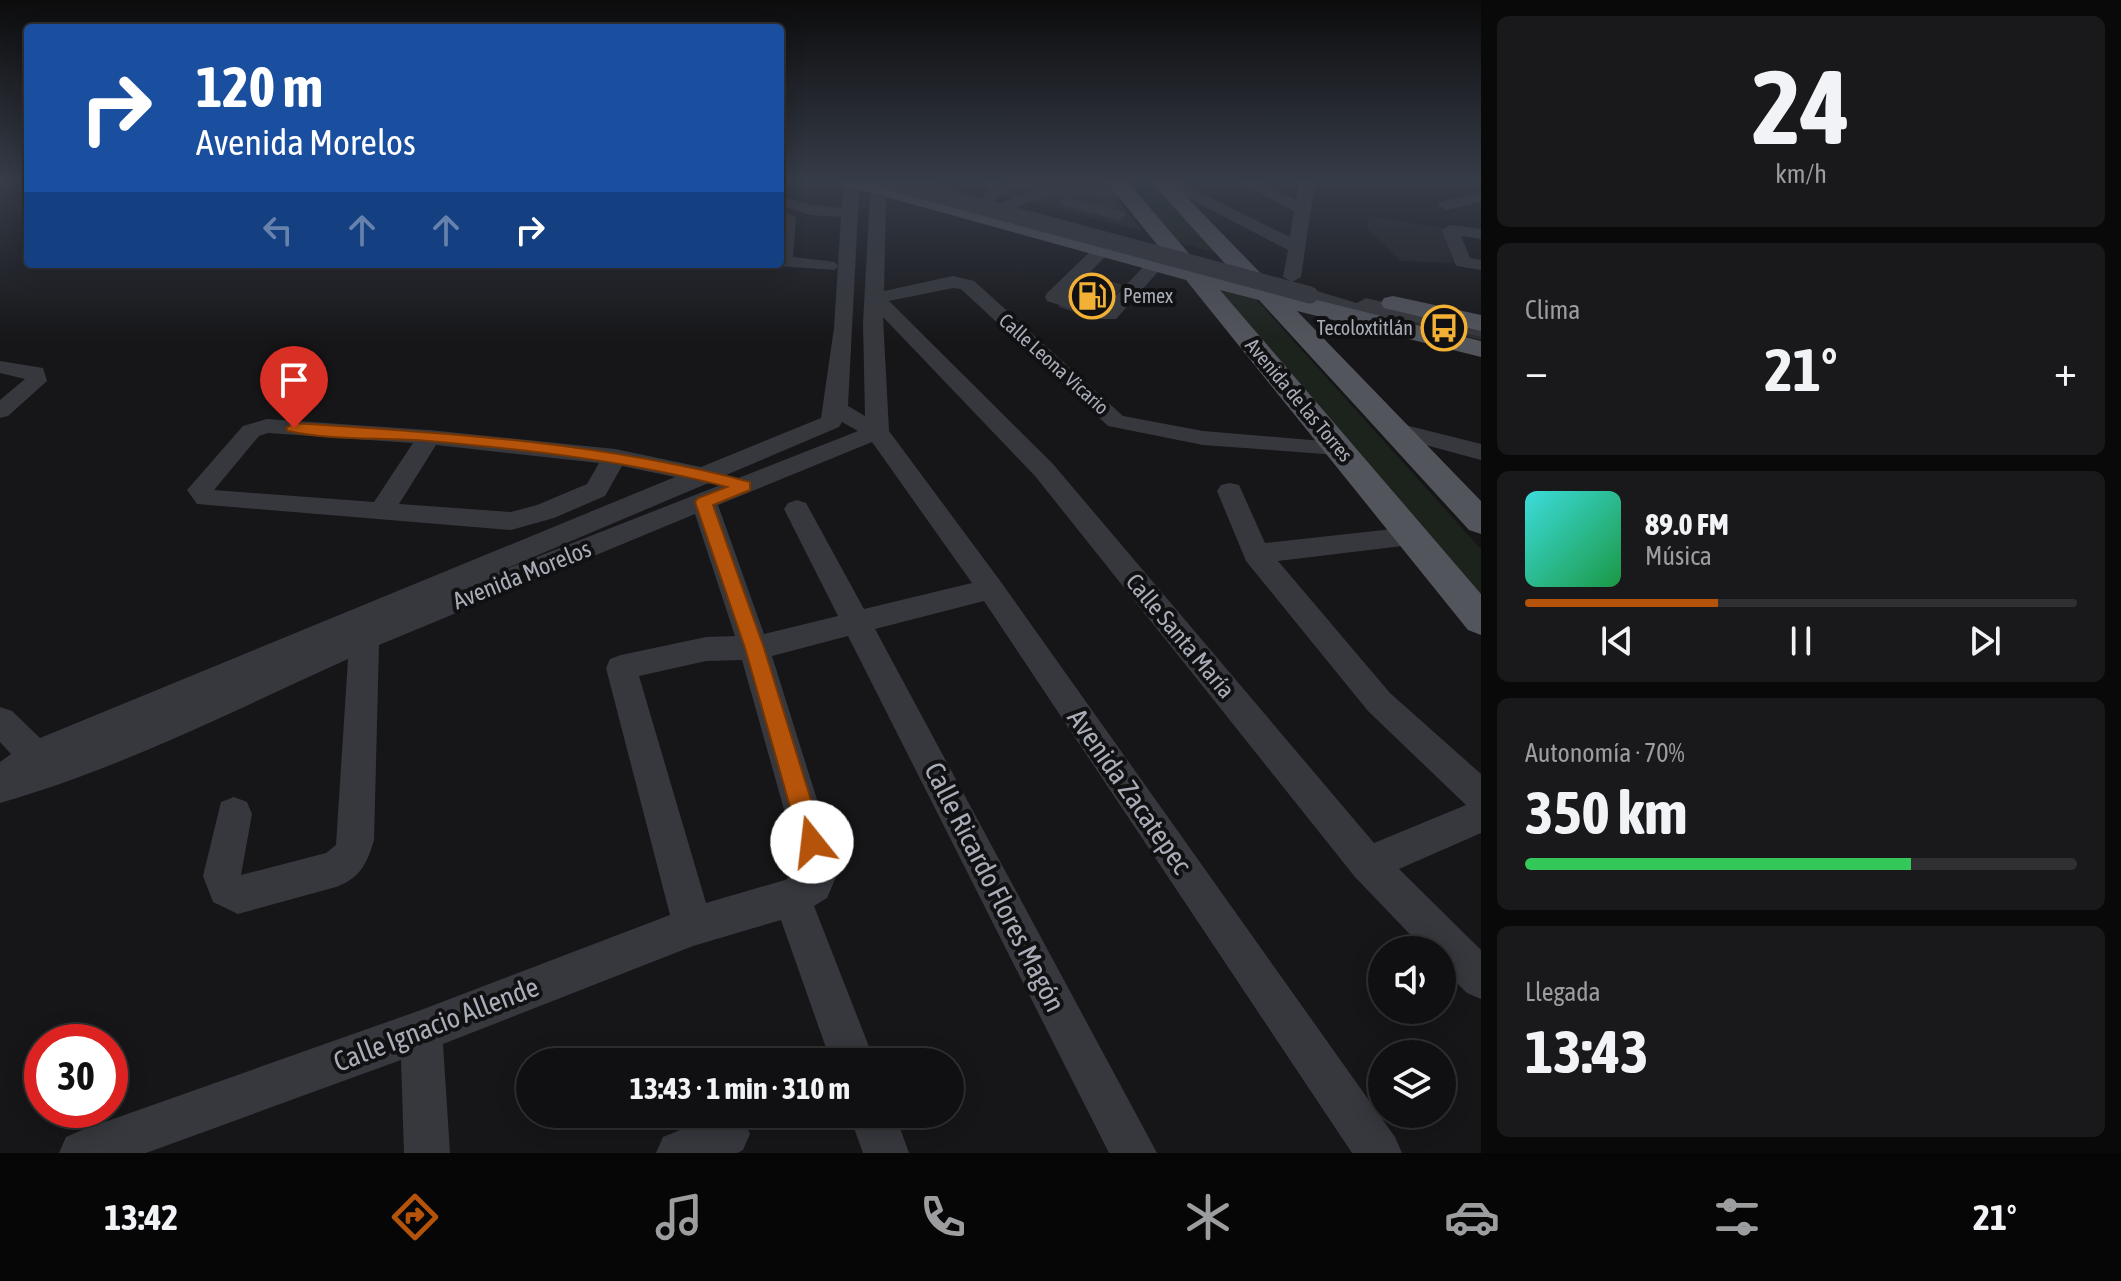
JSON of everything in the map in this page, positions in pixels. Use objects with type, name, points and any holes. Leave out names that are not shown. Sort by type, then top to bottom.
[{"type":"main road","points":[[1071,235],[1103,249],[1241,264],[1481,323]]},
{"type":"main road","points":[[1102,235],[1164,255]]},
{"type":"main road","name":"Avenida de las Torres","points":[[1151,235],[1164,255],[1193,274],[1481,620]]},
{"type":"main road","name":"Avenida de las Torres","points":[[1213,235],[1265,294],[1481,522]]},
{"type":"main road","points":[[1193,274],[1481,349]]},
{"type":"street","points":[[786,235],[784,262],[829,266]]},
{"type":"street","points":[[836,409],[848,235]]},
{"type":"street","points":[[876,235],[874,310],[877,432]]},
{"type":"street","points":[[1076,235],[1310,295],[1357,311],[1481,341]]},
{"type":"street","points":[[1271,235],[1298,248]]},
{"type":"street","points":[[1292,277],[1299,235]]},
{"type":"street","points":[[1453,235],[1472,263]]},
{"type":"street","points":[[844,328],[828,316],[829,249],[848,240],[876,239]]},
{"type":"street","points":[[1103,249],[1054,297],[1109,315],[1164,255]]},
{"type":"street","name":"Calle Leona Vicario","points":[[874,310],[953,282],[967,285],[1116,421],[1203,438],[1338,448]]},
{"type":"street","points":[[1310,295],[1352,301],[1481,331]]},
{"type":"street","points":[[844,328],[874,310]]},
{"type":"street","name":"Calle Santa María","points":[[874,310],[906,327],[1044,470],[1368,864],[1481,979]]},
{"type":"street","points":[[0,367],[35,373],[36,381],[0,411]]},
{"type":"street","name":"Avenida Zacatepec","points":[[836,409],[877,432],[991,589],[1379,1153]]},
{"type":"street","name":"Avenida Morelos","points":[[167,712],[364,639],[704,488],[831,422],[836,409]]},
{"type":"street","points":[[615,457],[596,490],[545,512],[511,521],[206,498],[200,490],[251,431],[267,426],[429,437],[615,457],[704,488],[820,870],[814,885],[792,897],[848,1048]]},
{"type":"street","points":[[1393,429],[1481,452]]},
{"type":"street","name":"Avenida Morelos","points":[[0,784],[704,488],[744,486],[877,432]]},
{"type":"street","points":[[381,511],[429,437]]},
{"type":"street","points":[[1230,491],[1256,554],[1379,702],[1481,796]]},
{"type":"street","name":"Calle Ricardo Flores Magón","points":[[797,509],[1134,1153]]},
{"type":"street","points":[[1256,554],[1411,536]]},
{"type":"street","points":[[693,926],[621,668],[706,649],[754,648],[991,589]]},
{"type":"street","points":[[234,814],[222,876],[226,889],[238,895],[336,869],[351,856],[356,840],[364,639]]},
{"type":"street","points":[[0,721],[36,767]]},
{"type":"street","points":[[1368,864],[1481,816]]},
{"type":"street","name":"Calle Ignacio Allende","points":[[82,1153],[421,1031],[693,926],[792,897]]},
{"type":"street","points":[[421,1031],[427,1153]]},
{"type":"street","points":[[877,1128],[886,1153]]},
{"type":"street","points":[[679,1153],[727,1134]]},
{"type":"shaded area","points":[[1171,235],[1205,235],[1224,255],[1177,242]]},
{"type":"shaded area","points":[[1374,235],[1445,235],[1453,263],[1401,261]]},
{"type":"shaded area","points":[[1214,286],[1255,298],[1481,549],[1481,598]]},
{"type":"building","name":"Pemex","points":[[1091,277],[1122,286],[1093,317],[1060,306]]},
{"type":"building","points":[[1367,307],[1481,334],[1481,339],[1366,311]]},
{"type":"place","name":"Pemex","points":[[1092,296]]},
{"type":"place","name":"Tecoloxtitlán","points":[[1444,328]]},
{"type":"route","points":[[294,428],[429,437],[615,457],[671,467],[744,486],[704,502],[754,648],[812,842]]}]
